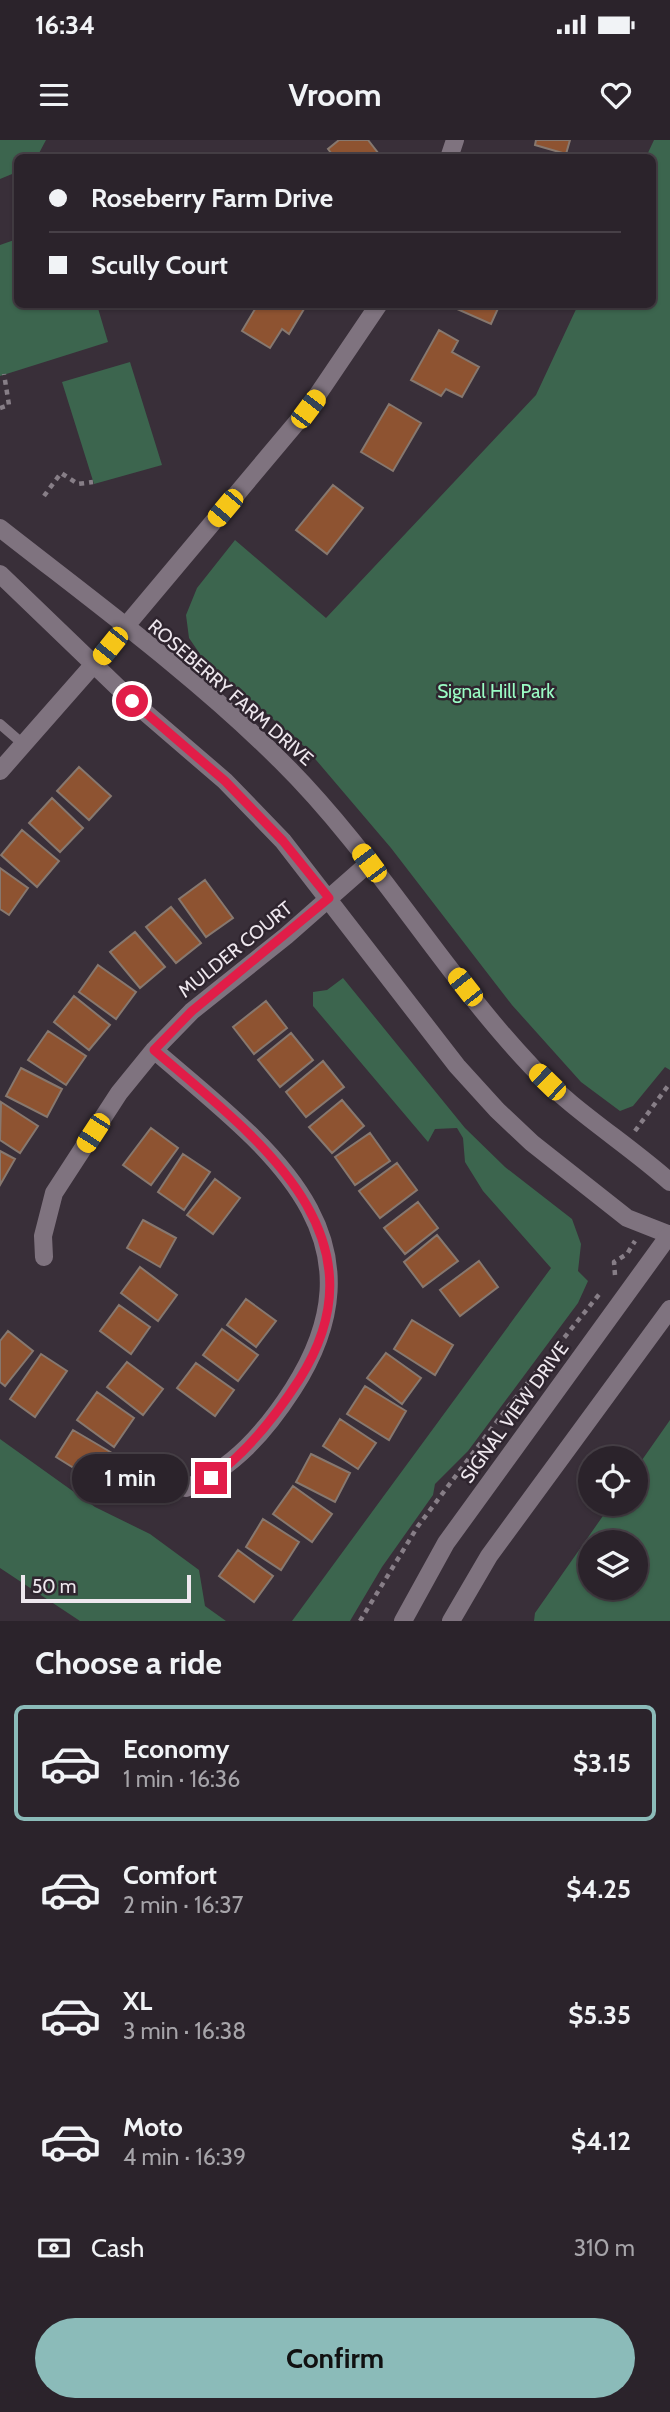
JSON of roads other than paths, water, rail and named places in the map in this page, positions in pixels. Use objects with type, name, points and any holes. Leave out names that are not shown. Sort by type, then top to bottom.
[{"type":"street","points":[[0,771],[94,664],[308,409],[376,308]]},
{"type":"street","name":"ROSEBERRY FARM DRIVE","points":[[0,528],[125,627],[280,760],[326,808],[533,1068],[575,1108],[670,1182]]},
{"type":"street","points":[[0,574],[132,701],[225,781],[283,841],[457,1066],[497,1110],[627,1218],[670,1235]]},
{"type":"street","name":"MULDER COURT","points":[[44,1257],[43,1236],[54,1193],[119,1094],[154,1050],[192,1011],[369,863]]},
{"type":"street","points":[[154,1050],[263,1145],[289,1177],[311,1211],[326,1246],[330,1268],[330,1298],[323,1332],[313,1359],[290,1394],[233,1462],[211,1478],[186,1488]]},
{"type":"street","name":"SIGNAL VIEW DRIVE","points":[[403,1621],[446,1543],[670,1235]]},
{"type":"street","points":[[451,1621],[489,1556],[670,1309]]},
{"type":"lane","points":[[0,724],[23,744]]},
{"type":"park label","name":"Signal Hill Park","points":[[496,691]]}]
